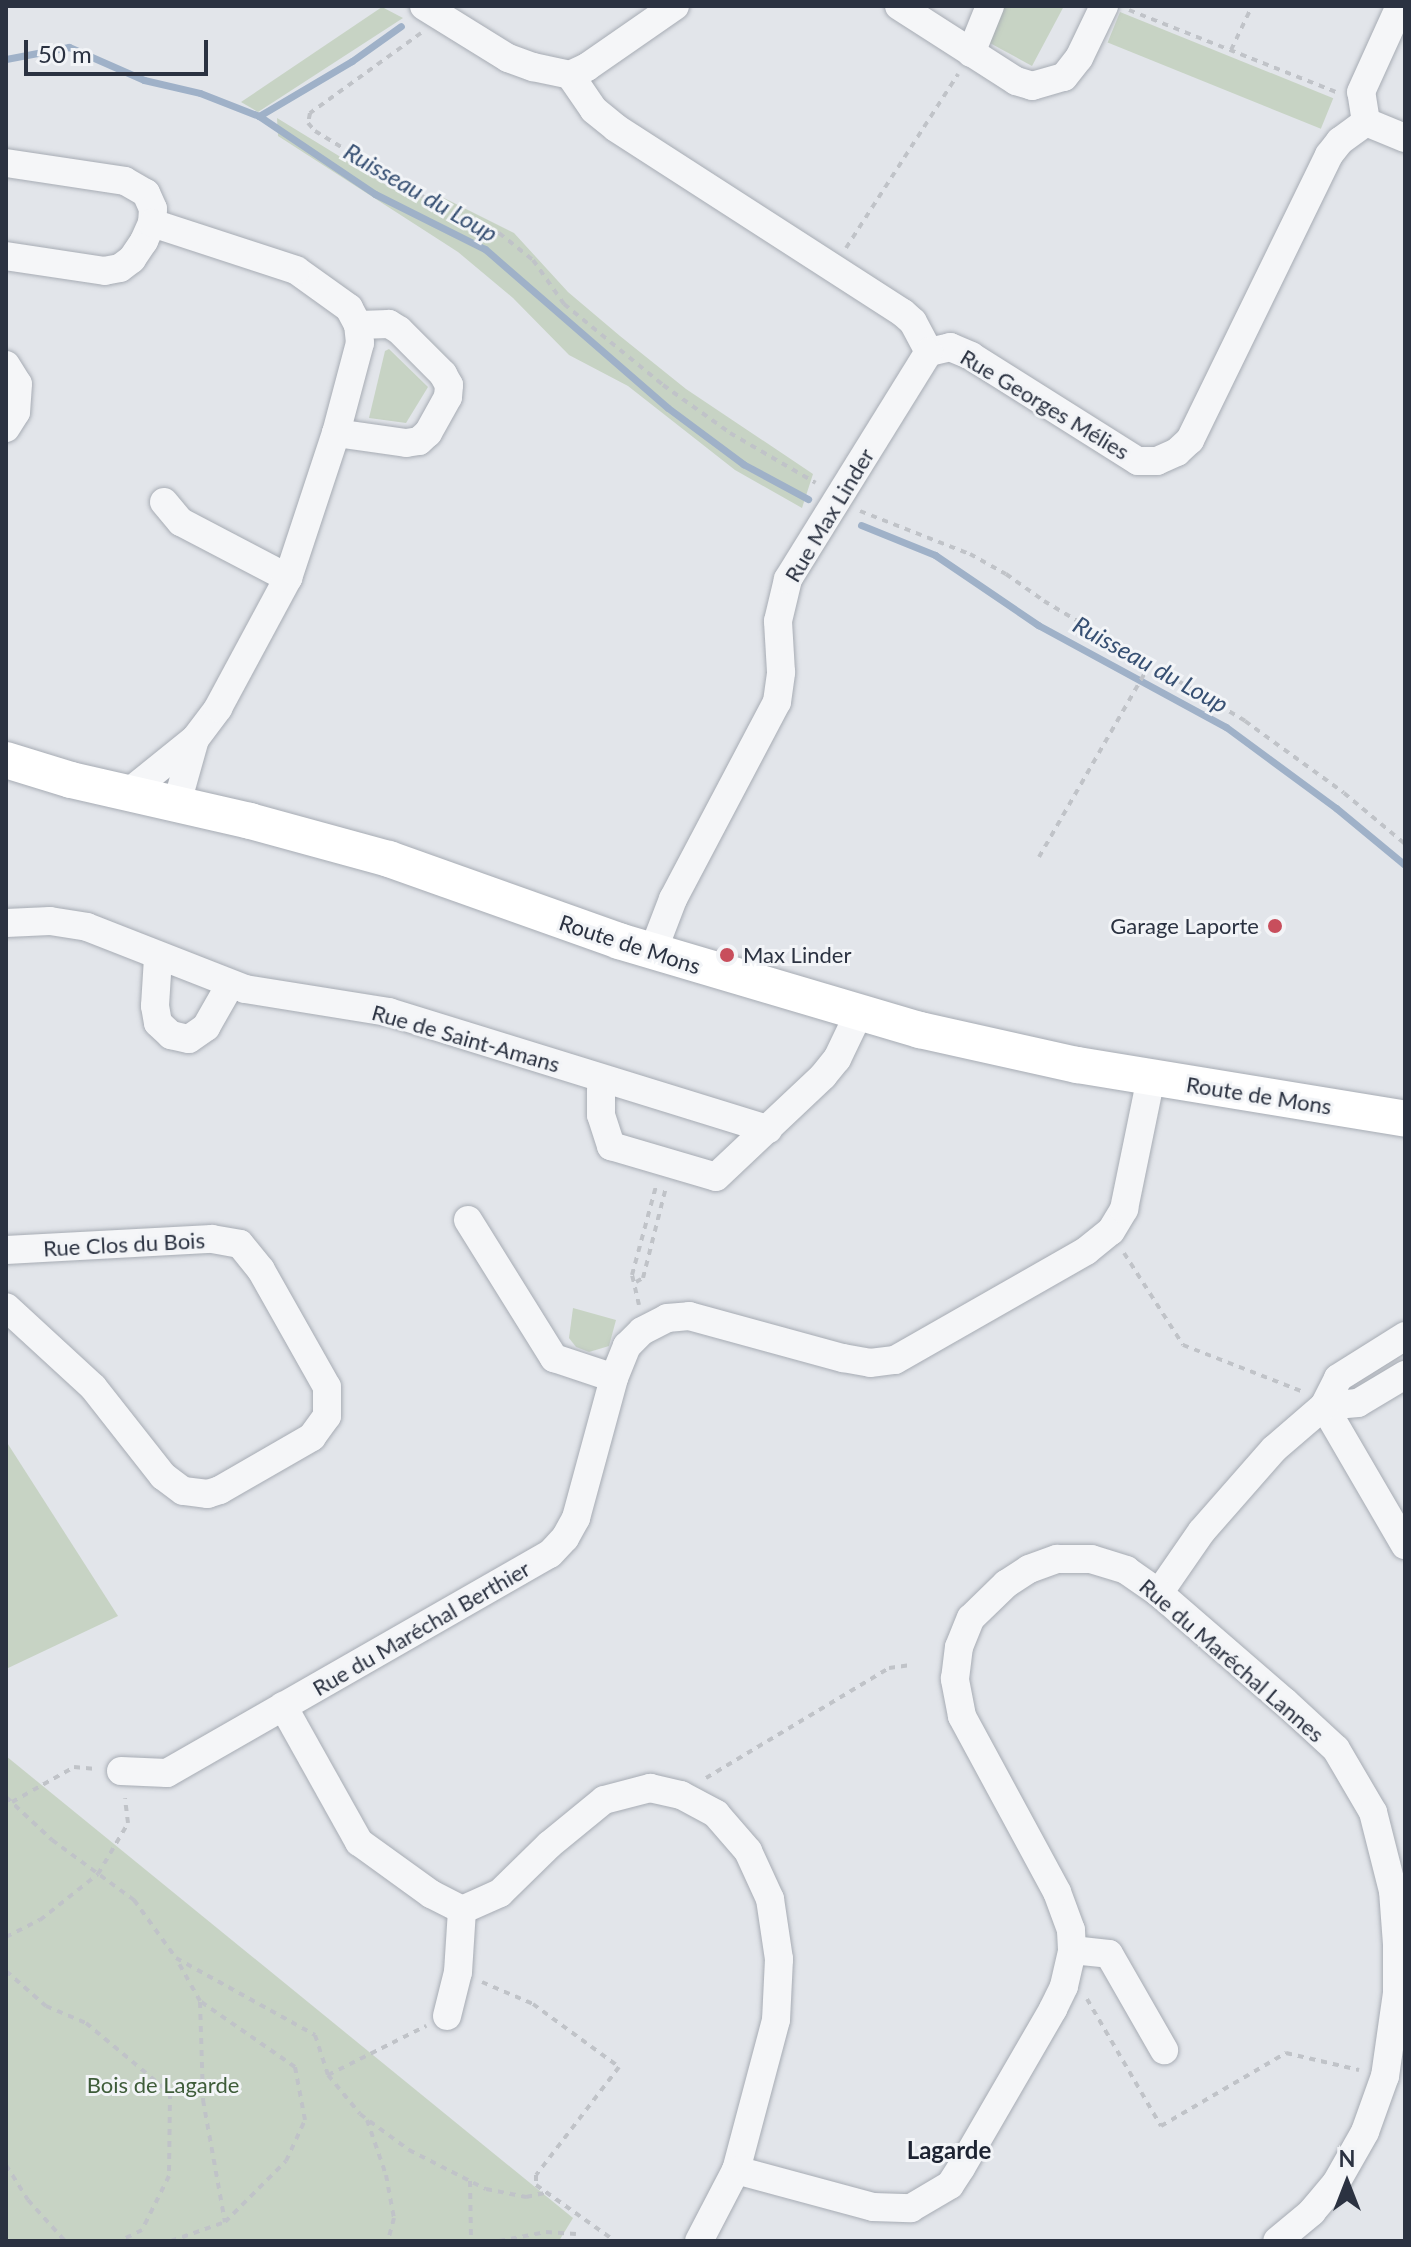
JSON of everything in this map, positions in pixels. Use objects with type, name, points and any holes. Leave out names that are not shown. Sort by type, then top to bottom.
[{"type":"main road","name":"Route de Mons","points":[[6,760],[389,859],[532,912],[653,951],[859,1013],[980,1045],[1151,1078],[1405,1119]]},
{"type":"street","points":[[431,10],[508,58],[570,75],[587,67],[675,6]]},
{"type":"street","points":[[899,6],[1016,81],[1032,86],[1050,84],[1064,77],[1114,7]]},
{"type":"street","points":[[971,53],[990,6]]},
{"type":"street","points":[[1400,6],[1368,73],[1363,112],[1405,138]]},
{"type":"street","name":"Rue Georges Mélies","points":[[570,75],[594,110],[616,128],[903,313],[913,322],[929,352],[950,347],[971,356],[1138,461],[1157,461],[1177,452],[1190,440],[1329,155],[1363,112]]},
{"type":"street","points":[[6,163],[125,181],[146,193],[153,209],[152,223],[132,259],[120,268],[105,271],[6,256]]},
{"type":"street","points":[[128,793],[195,739],[218,708],[288,578],[336,433],[360,343],[358,325],[349,308],[296,270],[152,223]]},
{"type":"street","points":[[336,433],[406,443],[419,441],[428,433],[448,397],[449,385],[443,374],[399,330],[389,324],[358,325]]},
{"type":"street","name":"Rue Max Linder","points":[[653,951],[673,899],[777,702],[781,672],[778,621],[782,592],[929,352]]},
{"type":"street","points":[[6,365],[18,384],[16,412],[6,428]]},
{"type":"street","points":[[164,502],[181,522],[288,578]]},
{"type":"street","points":[[177,803],[195,739]]},
{"type":"street","name":"Rue de Saint-Amans","points":[[6,923],[50,921],[87,927],[230,985],[261,993],[389,1012],[768,1129]]},
{"type":"street","points":[[158,958],[155,1006],[158,1023],[171,1035],[189,1039],[206,1027],[222,1005],[230,985]]},
{"type":"street","points":[[606,1080],[601,1091],[601,1115],[611,1146],[716,1177],[837,1059],[859,1013]]},
{"type":"street","points":[[642,1331],[667,1318],[689,1316],[843,1358],[870,1363],[895,1360],[1086,1251],[1111,1231],[1128,1197],[1151,1078]]},
{"type":"street","points":[[468,1220],[554,1358],[614,1378]]},
{"type":"street","name":"Rue Clos du Bois","points":[[6,1250],[212,1239],[240,1244],[261,1270],[327,1387],[327,1416],[312,1437],[220,1490],[208,1494],[183,1491],[163,1476],[93,1387],[6,1307]]},
{"type":"street","name":"Rue du Maréchal Berthier","points":[[121,1771],[167,1773],[550,1554],[565,1538],[576,1518],[614,1378],[627,1346],[642,1331]]},
{"type":"street","points":[[1159,1593],[1202,1531],[1274,1449],[1324,1406],[1338,1378],[1405,1336]]},
{"type":"street","points":[[1324,1406],[1358,1403],[1405,1375]]},
{"type":"street","points":[[1324,1406],[1405,1545]]},
{"type":"street","name":"Rue du Maréchal Lannes","points":[[736,2170],[873,2207],[911,2208],[933,2198],[950,2185],[961,2168],[1064,1986],[1072,1950],[1071,1930],[1057,1892],[962,1716],[955,1679],[959,1647],[971,1618],[988,1599],[1029,1569],[1057,1559],[1091,1559],[1126,1570],[1159,1593],[1336,1749],[1373,1812],[1393,1891],[1397,1944],[1397,1993],[1385,2076],[1365,2132],[1336,2183],[1312,2212],[1277,2241]]},
{"type":"street","points":[[283,1706],[359,1842],[431,1894],[462,1910]]},
{"type":"street","points":[[462,1910],[500,1893],[549,1845],[604,1800],[650,1788],[681,1795],[716,1814],[748,1851],[770,1899],[779,1959],[776,2020],[736,2170],[699,2241]]},
{"type":"street","points":[[447,2016],[458,1972],[462,1910]]},
{"type":"street","points":[[1072,1950],[1109,1954],[1164,2050]]},
{"type":"path","points":[[1231,50],[1252,6]]},
{"type":"path","points":[[1114,7],[1231,50],[1363,112]]},
{"type":"path","points":[[431,10],[423,31],[310,113],[308,123],[315,131],[422,196],[499,233],[533,260],[564,304],[663,385],[730,433],[862,513],[970,554],[1245,721],[1344,793],[1405,844]]},
{"type":"path","points":[[833,266],[971,53]]},
{"type":"path","points":[[1039,857],[1150,664]]},
{"type":"path","points":[[636,1282],[643,1278],[667,1183],[664,1178]]},
{"type":"path","points":[[642,1331],[636,1282],[632,1275],[656,1189]]},
{"type":"path","points":[[1111,1231],[1183,1345],[1296,1389],[1324,1406]]},
{"type":"path","points":[[681,1795],[750,1749],[889,1668],[911,1665]]},
{"type":"path","points":[[6,1937],[40,1920],[98,1874],[128,1823],[121,1771],[74,1767],[12,1802]]},
{"type":"path","points":[[6,1797],[52,1840],[134,1900],[176,1958],[200,2001],[295,2067],[305,2120],[286,2161],[225,2222],[171,2241]]},
{"type":"path","points":[[176,1958],[315,2035],[328,2075],[367,2119],[409,2150],[486,2189],[526,2197],[545,2193]]},
{"type":"path","points":[[6,1971],[46,2006],[86,2023],[170,2093],[169,2176],[142,2230],[119,2241]]},
{"type":"path","points":[[458,1972],[533,2004],[619,2067],[536,2175],[536,2185],[545,2193],[615,2241]]},
{"type":"path","points":[[1064,1986],[1084,1994],[1161,2126],[1286,2053],[1385,2076]]},
{"type":"path","points":[[200,2001],[203,2100],[225,2222]]},
{"type":"path","points":[[328,2075],[447,2016]]},
{"type":"path","points":[[367,2119],[386,2175],[394,2218],[388,2241]]},
{"type":"path","points":[[6,2165],[28,2200],[65,2241]]},
{"type":"path","points":[[470,2181],[471,2241]]},
{"type":"path","points":[[499,2241],[546,2232],[576,2234]]},
{"type":"green space","points":[[1001,6],[1064,6],[1032,66],[988,42]]},
{"type":"green space","points":[[382,7],[403,18],[258,112],[241,102]]},
{"type":"green space","points":[[1120,12],[1333,98],[1321,129],[1108,43]]},
{"type":"green space","points":[[277,118],[401,194],[440,196],[514,233],[568,292],[620,336],[686,389],[813,474],[802,508],[735,470],[628,386],[569,355],[513,298],[458,252],[278,136]]},
{"type":"green space","points":[[389,349],[428,387],[406,423],[369,418],[385,351]]},
{"type":"green space","points":[[573,1308],[616,1320],[609,1346],[589,1352],[576,1347],[569,1338]]},
{"type":"green space","points":[[6,1441],[118,1616],[6,1669]]},
{"type":"green space","name":"Bois de Lagarde","points":[[6,1756],[573,2218],[559,2241],[6,2241]]},
{"type":"waterway","points":[[259,116],[352,61],[401,26]]},
{"type":"waterway","name":"Ruisseau du Loup","points":[[6,59],[69,47],[144,80],[200,93],[259,116],[375,194],[485,249],[668,408],[743,464],[808,499]]},
{"type":"waterway","name":"Ruisseau du Loup","points":[[861,525],[935,555],[1038,625],[1226,727],[1336,808],[1405,865]]},
{"type":"place","name":"Garage Laporte","points":[[1275,926]]},
{"type":"place","name":"Max Linder","points":[[727,955]]},
{"type":"district","name":"Lagarde","points":[[949,2150]]}]
